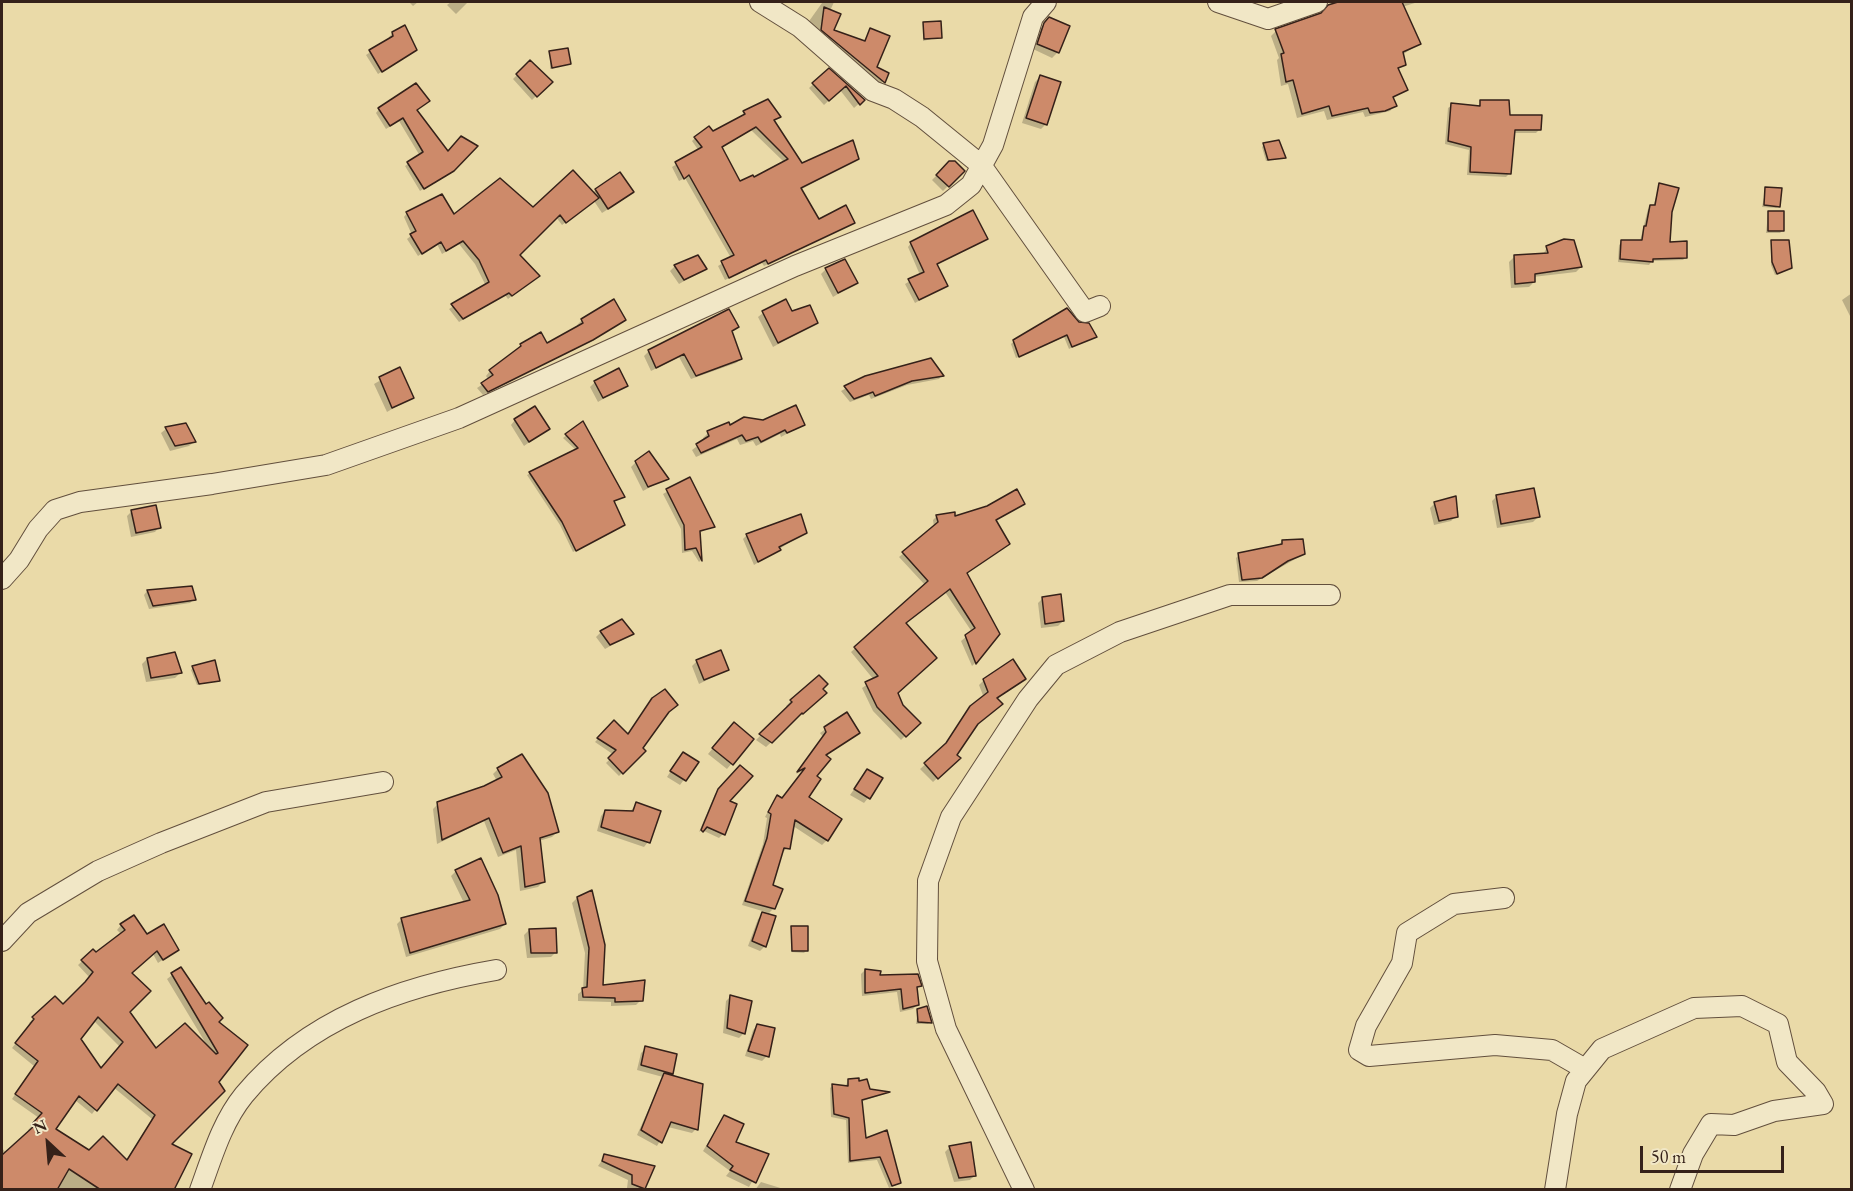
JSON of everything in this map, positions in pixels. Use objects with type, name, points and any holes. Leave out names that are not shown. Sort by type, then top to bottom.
[{"type":"street","points":[[760,2],[800,27],[873,91],[894,99],[922,117],[981,165],[1085,312],[1100,306]]},
{"type":"street","points":[[2,579],[19,560],[38,529],[54,510],[80,502],[212,484],[326,465],[459,418],[795,266],[946,205],[971,185],[993,145],[1033,17],[1046,2]]},
{"type":"street","points":[[1218,2],[1267,10],[1317,2]]},
{"type":"street","points":[[1024,1190],[946,1029],[927,961],[928,881],[951,817],[1028,699],[1056,665],[1120,632],[1230,595],[1330,595]]},
{"type":"street","points":[[2,941],[28,913],[98,871],[161,843],[266,802],[383,782]]},
{"type":"street","points":[[1504,897],[1454,904],[1407,933],[1402,963],[1366,1026],[1359,1050],[1369,1056],[1495,1045],[1552,1050],[1585,1069]]},
{"type":"street","points":[[200,1190],[220,1136],[244,1096],[283,1057],[325,1027],[376,1001],[441,980],[496,970]]},
{"type":"street","points":[[1555,1190],[1567,1114],[1576,1082],[1602,1049],[1694,1008],[1742,1006],[1778,1024],[1787,1062],[1816,1092],[1823,1104],[1774,1112],[1734,1125],[1711,1124],[1693,1154],[1680,1190]]},
{"type":"building","points":[[1338,2],[1402,2],[1421,44],[1403,52],[1406,65],[1398,68],[1408,90],[1393,97],[1397,106],[1385,111],[1370,113],[1368,108],[1332,116],[1329,106],[1302,114],[1293,80],[1286,82],[1281,54],[1284,53],[1275,29],[1321,13],[1328,5]]},
{"type":"building","points":[[824,7],[841,14],[834,30],[865,41],[870,28],[890,36],[877,67],[889,73],[885,83],[821,30]]},
{"type":"building","points":[[1049,17],[1070,26],[1059,53],[1037,44],[1044,23]]},
{"type":"building","points":[[941,21],[942,38],[924,39],[923,22]]},
{"type":"building","points":[[405,25],[417,50],[382,72],[369,50],[393,36],[392,32]]},
{"type":"building","points":[[568,48],[571,64],[552,68],[549,51]]},
{"type":"building","points":[[530,60],[553,82],[537,97],[516,74]]},
{"type":"building","points":[[829,68],[865,100],[860,105],[846,86],[829,101],[812,83]]},
{"type":"building","points":[[1040,75],[1061,82],[1047,125],[1026,118]]},
{"type":"building","points":[[416,83],[430,101],[417,110],[448,151],[461,136],[478,146],[454,171],[424,189],[407,162],[423,152],[403,118],[390,126],[378,108]]},
{"type":"building","points":[[768,99],[781,117],[774,120],[802,163],[853,140],[859,159],[801,188],[819,219],[846,205],[855,223],[768,264],[766,260],[729,278],[721,261],[734,255],[689,175],[684,179],[675,162],[702,147],[694,137],[709,126],[713,131],[745,114],[743,111]],"holes":[[[756,127],[788,159],[754,177],[753,175],[740,181],[722,147]]]},
{"type":"building","points":[[1480,100],[1509,100],[1510,115],[1542,115],[1541,130],[1515,130],[1511,174],[1470,172],[1471,147],[1448,141],[1451,103],[1480,106]]},
{"type":"building","points":[[1279,140],[1286,158],[1268,160],[1263,143]]},
{"type":"building","points":[[949,161],[955,161],[965,171],[949,187],[936,175]]},
{"type":"building","points":[[573,170],[599,198],[566,223],[560,215],[520,255],[540,276],[512,296],[509,293],[463,319],[451,304],[489,282],[479,260],[463,241],[446,251],[441,242],[422,254],[410,234],[416,231],[406,212],[442,194],[454,214],[500,178],[533,207]]},
{"type":"building","points":[[620,172],[634,192],[608,209],[595,189]]},
{"type":"building","points":[[1659,183],[1679,188],[1672,212],[1670,242],[1687,241],[1687,258],[1653,259],[1653,262],[1620,259],[1621,240],[1642,240],[1650,205],[1655,205]]},
{"type":"building","points":[[1765,187],[1782,188],[1780,207],[1764,205]]},
{"type":"building","points":[[973,210],[988,239],[937,264],[948,286],[919,300],[908,279],[924,272],[910,242]]},
{"type":"building","points":[[1768,211],[1784,211],[1784,231],[1768,231]]},
{"type":"building","points":[[1564,239],[1574,240],[1582,267],[1535,274],[1535,282],[1515,284],[1514,255],[1548,253],[1546,246]]},
{"type":"building","points":[[1771,240],[1789,240],[1792,268],[1777,274],[1772,262]]},
{"type":"building","points":[[698,255],[707,269],[684,280],[674,265]]},
{"type":"building","points":[[845,259],[858,283],[838,293],[825,268]]},
{"type":"building","points":[[614,299],[626,320],[593,340],[488,392],[481,383],[493,375],[489,370],[521,346],[520,344],[541,332],[547,343],[583,323],[581,319]]},
{"type":"building","points":[[786,299],[792,311],[810,305],[818,323],[778,343],[762,311]]},
{"type":"building","points":[[1067,308],[1079,322],[1089,323],[1097,337],[1072,347],[1067,335],[1019,357],[1013,340]]},
{"type":"building","points":[[729,309],[739,327],[732,331],[742,359],[696,376],[684,354],[656,368],[648,350]]},
{"type":"building","points":[[931,358],[944,376],[912,381],[875,396],[873,392],[854,399],[844,386],[865,376]]},
{"type":"building","points":[[400,367],[414,398],[392,408],[379,377]]},
{"type":"building","points":[[619,368],[628,386],[603,398],[594,381]]},
{"type":"building","points":[[796,405],[805,425],[787,433],[785,430],[761,442],[758,437],[746,441],[742,435],[701,453],[696,444],[709,436],[707,431],[729,422],[730,425],[744,417],[763,420]]},
{"type":"building","points":[[535,406],[550,429],[529,442],[514,419]]},
{"type":"building","points":[[583,421],[625,497],[614,501],[625,525],[576,551],[562,522],[529,472],[578,448],[565,434]]},
{"type":"building","points":[[186,423],[196,442],[175,446],[165,427]]},
{"type":"building","points":[[649,451],[669,479],[648,487],[635,461]]},
{"type":"building","points":[[690,477],[715,527],[700,531],[702,561],[696,548],[685,550],[684,525],[666,489]]},
{"type":"building","points":[[1534,488],[1540,517],[1501,524],[1496,495]]},
{"type":"building","points":[[1017,489],[1025,504],[996,520],[1010,544],[967,573],[1000,634],[976,664],[965,635],[975,628],[950,589],[906,623],[937,658],[898,693],[903,705],[921,723],[906,737],[877,707],[865,682],[878,676],[854,647],[928,581],[902,552],[938,522],[936,515],[955,512],[955,516],[987,506]]},
{"type":"building","points":[[1456,496],[1458,517],[1439,521],[1434,502]]},
{"type":"building","points":[[156,505],[161,528],[136,533],[131,510]]},
{"type":"building","points":[[801,514],[807,533],[779,547],[781,550],[758,562],[746,534]]},
{"type":"building","points":[[1303,539],[1305,554],[1288,561],[1262,578],[1242,580],[1238,553],[1282,544],[1282,540]]},
{"type":"building","points":[[192,586],[196,600],[153,606],[147,590]]},
{"type":"building","points":[[1061,594],[1064,621],[1045,624],[1042,597]]},
{"type":"building","points":[[622,619],[634,634],[610,645],[600,631]]},
{"type":"building","points":[[721,650],[729,670],[704,680],[696,660]]},
{"type":"building","points":[[175,652],[182,673],[151,678],[147,658]]},
{"type":"building","points":[[1013,659],[1026,679],[997,698],[1003,704],[978,724],[957,755],[961,758],[938,779],[924,763],[946,743],[970,706],[988,692],[983,679]]},
{"type":"building","points":[[215,660],[220,681],[199,684],[192,666]]},
{"type":"building","points":[[819,675],[828,684],[823,689],[827,693],[802,713],[772,743],[759,734],[792,702],[790,700]]},
{"type":"building","points":[[665,689],[678,705],[669,712],[643,748],[646,751],[623,774],[608,758],[616,750],[597,738],[614,720],[628,734],[652,698]]},
{"type":"building","points":[[847,712],[860,733],[826,755],[831,759],[817,776],[821,779],[809,797],[842,819],[828,841],[795,820],[790,849],[784,848],[773,885],[783,889],[775,909],[745,901],[767,838],[771,814],[768,812],[777,795],[782,798],[805,768],[797,772],[826,732],[824,727]]},
{"type":"building","points":[[734,722],[754,739],[733,765],[712,748]]},
{"type":"building","points":[[683,752],[699,762],[686,781],[670,771]]},
{"type":"building","points":[[522,754],[548,793],[559,832],[540,838],[545,882],[525,887],[521,846],[503,853],[489,818],[442,840],[437,802],[484,786],[502,777],[497,768]]},
{"type":"building","points":[[740,765],[753,776],[730,801],[737,804],[725,835],[707,827],[703,832],[701,830],[718,789]]},
{"type":"building","points":[[867,769],[883,778],[870,799],[854,789]]},
{"type":"building","points":[[636,802],[661,811],[650,843],[601,827],[605,810],[633,811]]},
{"type":"building","points":[[481,858],[498,895],[506,924],[410,953],[401,918],[470,900],[455,870]]},
{"type":"building","points":[[592,890],[605,945],[603,985],[645,980],[643,1001],[615,1002],[615,998],[583,997],[582,988],[587,987],[589,948],[577,897]]},
{"type":"building","points":[[762,912],[776,916],[766,947],[752,941]]},
{"type":"building","points":[[134,915],[147,934],[164,924],[179,950],[163,960],[157,951],[132,973],[151,991],[130,1012],[156,1048],[185,1023],[216,1054],[218,1053],[171,973],[181,967],[206,1004],[209,1002],[223,1018],[219,1022],[248,1045],[219,1082],[225,1091],[172,1144],[192,1154],[174,1190],[101,1190],[69,1169],[57,1190],[2,1190],[2,1155],[33,1127],[31,1125],[42,1113],[15,1094],[38,1061],[15,1043],[34,1019],[32,1017],[55,996],[63,1004],[85,982],[93,972],[81,960],[93,949],[96,952],[125,930],[120,924]],"holes":[[[98,1017],[123,1042],[101,1068],[81,1039]],[[118,1084],[155,1115],[127,1160],[103,1136],[89,1150],[56,1129],[79,1096],[97,1111]]]},
{"type":"building","points":[[791,926],[808,926],[808,951],[792,951]]},
{"type":"building","points":[[556,928],[557,953],[531,953],[529,929]]},
{"type":"building","points":[[865,969],[881,971],[880,975],[918,974],[922,986],[917,987],[919,1005],[903,1009],[901,989],[865,993]]},
{"type":"building","points":[[730,995],[752,1001],[745,1034],[727,1028]]},
{"type":"building","points":[[927,1006],[932,1023],[918,1022],[917,1009]]},
{"type":"building","points":[[757,1024],[775,1028],[769,1057],[748,1051]]},
{"type":"building","points":[[645,1046],[677,1054],[673,1074],[641,1065]]},
{"type":"building","points":[[664,1073],[703,1084],[698,1130],[671,1122],[662,1143],[641,1130]]},
{"type":"building","points":[[859,1078],[859,1081],[867,1079],[870,1089],[890,1092],[862,1100],[866,1138],[887,1130],[901,1183],[892,1186],[880,1157],[850,1161],[849,1118],[834,1114],[832,1084],[848,1086],[848,1079]]},
{"type":"building","points":[[724,1115],[744,1124],[736,1142],[769,1154],[756,1183],[730,1170],[733,1166],[707,1146]]},
{"type":"building","points":[[971,1142],[976,1176],[959,1178],[949,1146]]},
{"type":"building","points":[[604,1154],[655,1166],[645,1189],[632,1184],[632,1175],[602,1161]]}]
